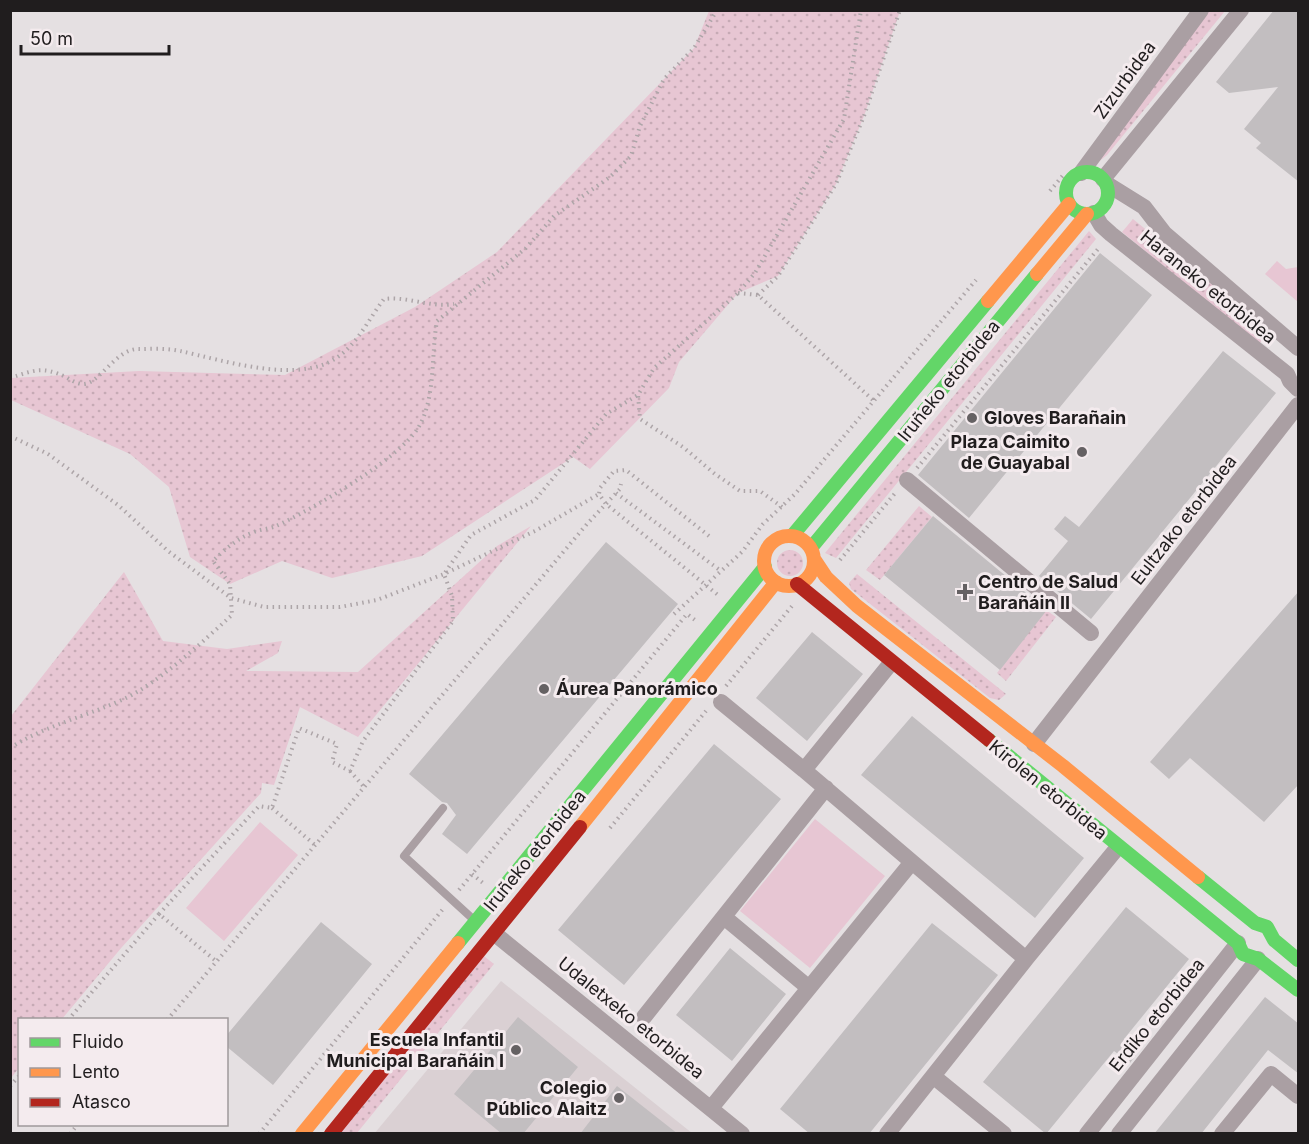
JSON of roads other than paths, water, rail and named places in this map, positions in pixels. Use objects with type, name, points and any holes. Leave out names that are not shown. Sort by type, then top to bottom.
[{"type":"main road","points":[[1084,168],[1105,181],[1109,191],[1105,205],[1090,214],[1074,209],[1069,204],[1066,198],[1068,184],[1084,168]]},
{"type":"main road","name":"Iruñeko etorbidea","points":[[792,536],[1069,204]]},
{"type":"main road","name":"Iruñeko etorbidea","points":[[813,553],[1090,214]]},
{"type":"main road","points":[[792,536],[800,538],[813,553],[810,574],[797,584],[783,585],[776,582],[765,567],[766,551],[777,539],[792,536]]},
{"type":"main road","name":"Kirolen etorbidea","points":[[813,553],[826,577],[857,606],[1034,744],[1254,922],[1267,927],[1274,940],[1299,960]]},
{"type":"main road","name":"Iruñeko etorbidea","points":[[302,1134],[765,567]]},
{"type":"main road","name":"Iruñeko etorbidea","points":[[332,1134],[776,582]]},
{"type":"main road","name":"Kirolen etorbidea","points":[[797,584],[891,663],[1238,943],[1243,954],[1258,959],[1299,990]]},
{"type":"main road","name":"Erdiko etorbidea","points":[[1238,943],[1241,931],[1254,922]]},
{"type":"main road","points":[[1258,959],[1271,951],[1274,940]]},
{"type":"street","name":"Zizurbidea","points":[[1084,168],[1201,10]]},
{"type":"street","points":[[1105,181],[1241,10]]},
{"type":"street","name":"Haraneko etorbidea","points":[[1105,181],[1144,207],[1164,233],[1299,348]]},
{"type":"street","name":"Haraneko etorbidea","points":[[1090,214],[1111,234],[1287,374],[1299,389]]},
{"type":"street","points":[[1287,374],[1290,362],[1299,353]]},
{"type":"street","name":"Eultzako etorbidea","points":[[1034,744],[1299,405]]},
{"type":"street","points":[[907,480],[1090,633]]},
{"type":"street","points":[[804,770],[891,663]]},
{"type":"street","points":[[721,702],[826,788],[1026,959]]},
{"type":"street","points":[[644,1017],[826,788]]},
{"type":"street","points":[[887,1134],[1118,847]]},
{"type":"street","points":[[711,1108],[912,862]]},
{"type":"street","points":[[724,916],[809,988]]},
{"type":"street","name":"Udaletxeko etorbidea","points":[[495,934],[742,1134]]},
{"type":"street","name":"Erdiko etorbidea","points":[[1087,1134],[1238,943]]},
{"type":"street","points":[[1119,1134],[1258,959]]},
{"type":"street","points":[[1222,1134],[1270,1074],[1299,1096]]},
{"type":"street","points":[[933,1076],[1004,1134]]},
{"type":"lane","points":[[442,808],[404,856],[476,922]]},
{"type":"place","name":"Gloves Barañain","points":[[972,418]]},
{"type":"place","name":"Plaza Caimito de Guayabal","points":[[1082,452]]},
{"type":"place","name":"Centro de Salud Barañáin II","points":[[965,592]]},
{"type":"place","name":"Áurea Panorámico","points":[[544,689]]},
{"type":"place","name":"Escuela Infantil Municipal Barañáin I","points":[[516,1050]]},
{"type":"place","name":"Colegio Público Alaitz","points":[[619,1098]]}]
